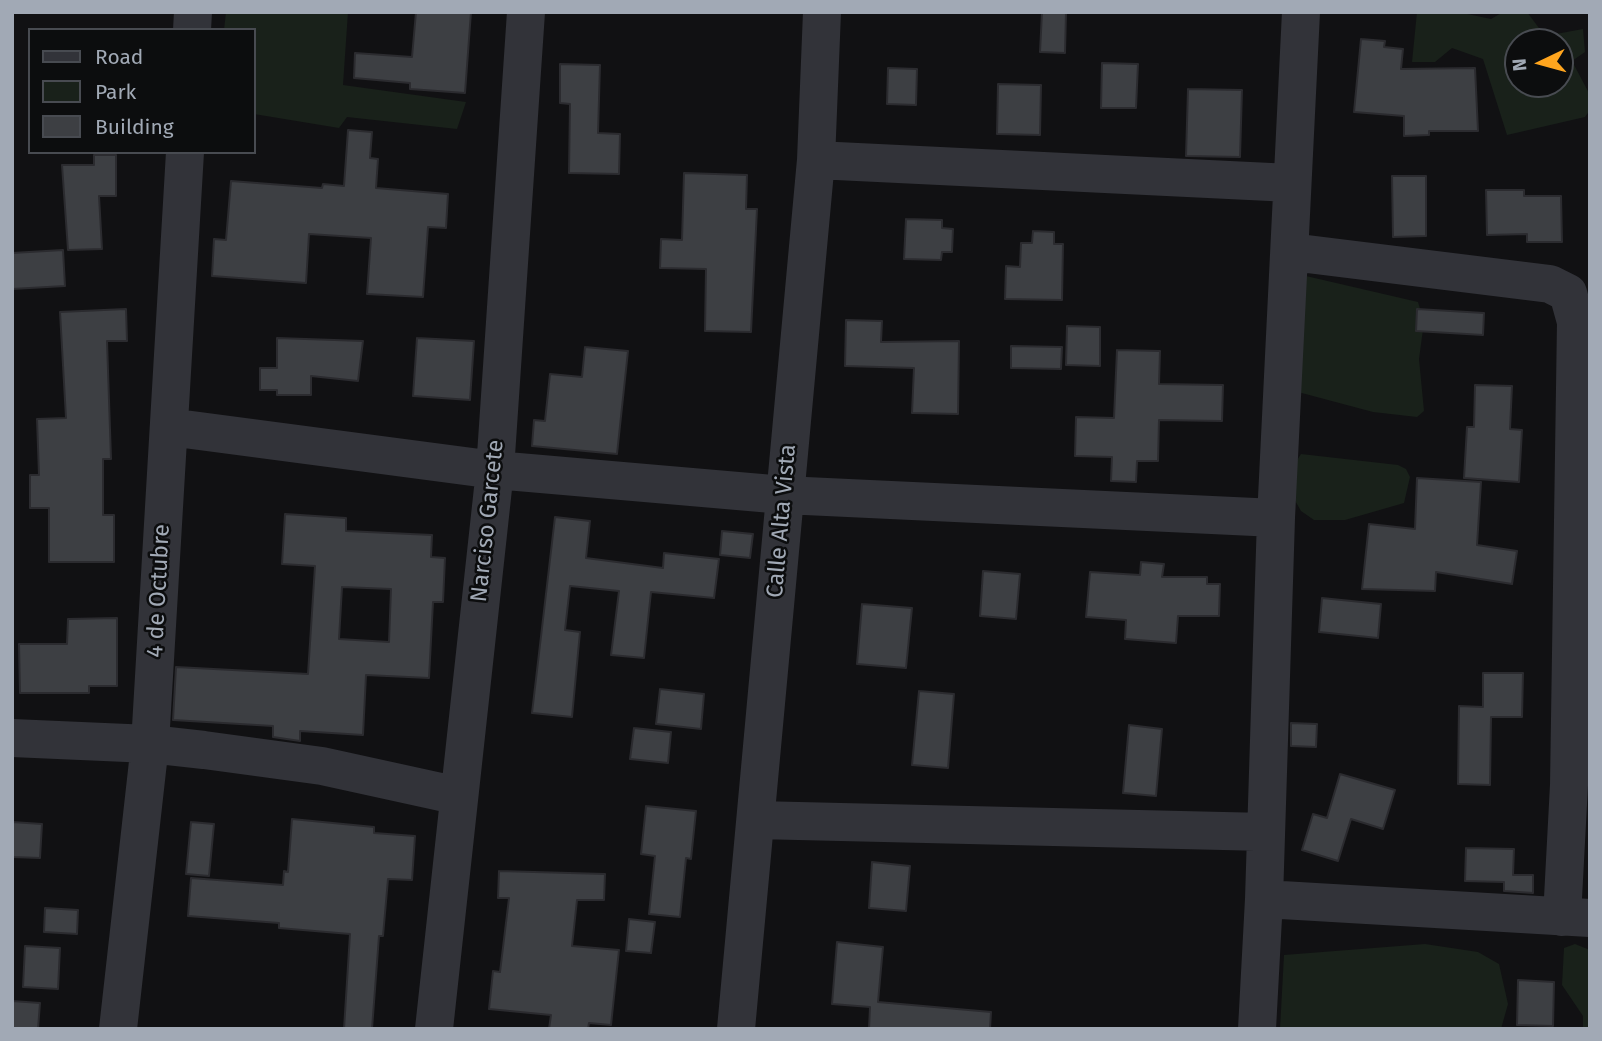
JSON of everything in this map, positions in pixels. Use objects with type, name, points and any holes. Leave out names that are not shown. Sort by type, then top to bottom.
[{"type":"street","name":"Narciso Garcete","points":[[434,1029],[495,470],[526,12]]},
{"type":"street","name":"Calle Alta Vista","points":[[736,1029],[816,160],[822,12]]},
{"type":"street","points":[[1257,1029],[1264,899],[1276,517],[1301,12]]},
{"type":"street","name":"4 de Octubre","points":[[118,1029],[150,744],[185,154]]},
{"type":"street","points":[[816,160],[1291,183]]},
{"type":"street","points":[[1264,899],[1576,918],[1579,786],[1576,322],[1568,293],[1550,284],[1291,252]]},
{"type":"street","points":[[169,427],[495,470],[784,495],[1276,517]]},
{"type":"street","points":[[12,738],[150,744],[322,765],[459,796]]},
{"type":"street","points":[[756,820],[1266,832]]},
{"type":"green space","points":[[226,12],[348,12],[343,85],[466,102],[457,129],[347,117],[339,128],[256,114],[256,28],[224,28]]},
{"type":"green space","points":[[1417,12],[1458,12],[1491,19],[1503,12],[1527,12],[1539,28],[1504,28],[1504,98],[1574,98],[1574,65],[1590,95],[1590,110],[1585,117],[1507,135],[1483,59],[1452,48],[1435,62],[1412,62]]},
{"type":"green space","points":[[1583,29],[1585,52],[1574,60],[1574,31]]},
{"type":"green space","points":[[1306,276],[1418,302],[1424,322],[1419,359],[1424,411],[1417,417],[1373,412],[1298,392]]},
{"type":"green space","points":[[1301,454],[1398,465],[1406,469],[1410,477],[1404,503],[1345,520],[1314,520],[1301,511],[1289,490],[1288,474]]},
{"type":"green space","points":[[1425,944],[1478,952],[1499,964],[1508,1004],[1501,1029],[1280,1029],[1284,955]]},
{"type":"green space","points":[[1575,944],[1590,950],[1590,1029],[1583,1029],[1583,1016],[1562,985],[1564,948]]},
{"type":"building","points":[[416,12],[471,12],[465,93],[410,89],[410,83],[354,78],[355,53],[412,57]]},
{"type":"building","points":[[1042,12],[1066,12],[1065,53],[1040,52]]},
{"type":"building","points":[[1361,39],[1385,41],[1384,47],[1403,49],[1401,69],[1475,68],[1478,131],[1429,131],[1429,135],[1404,136],[1404,116],[1354,112]]},
{"type":"building","points":[[1102,63],[1138,64],[1136,108],[1101,108]]},
{"type":"building","points":[[560,64],[600,65],[598,133],[620,134],[619,174],[569,173],[570,104],[560,103]]},
{"type":"building","points":[[888,68],[917,69],[916,105],[887,104]]},
{"type":"building","points":[[998,84],[1041,85],[1040,135],[997,134]]},
{"type":"building","points":[[1188,89],[1242,90],[1240,157],[1186,156]]},
{"type":"building","points":[[348,130],[372,132],[370,158],[378,159],[376,188],[448,194],[446,228],[428,227],[423,297],[367,294],[371,238],[309,234],[306,283],[212,276],[214,239],[226,240],[231,181],[322,188],[323,184],[344,186]]},
{"type":"building","points":[[94,155],[116,155],[116,196],[99,196],[102,249],[68,250],[62,165],[94,165]]},
{"type":"building","points":[[684,173],[747,175],[746,209],[757,209],[751,332],[705,331],[706,269],[660,268],[661,239],[682,240]]},
{"type":"building","points":[[1392,176],[1426,176],[1426,236],[1393,237]]},
{"type":"building","points":[[1486,190],[1524,190],[1524,196],[1561,196],[1562,242],[1527,242],[1527,234],[1487,235]]},
{"type":"building","points":[[906,219],[942,220],[942,228],[953,229],[952,252],[942,252],[941,260],[904,259]]},
{"type":"building","points":[[1033,231],[1054,232],[1054,244],[1063,244],[1062,300],[1005,299],[1006,266],[1020,267],[1021,243],[1032,243]]},
{"type":"building","points":[[63,250],[65,286],[12,289],[12,253]]},
{"type":"building","points":[[126,309],[127,341],[107,341],[111,459],[103,459],[103,515],[114,515],[114,562],[49,562],[49,508],[30,508],[30,475],[39,475],[37,419],[66,418],[60,312]]},
{"type":"building","points":[[1417,309],[1484,313],[1483,335],[1416,331]]},
{"type":"building","points":[[846,320],[882,321],[881,342],[959,341],[958,414],[912,413],[914,368],[845,366]]},
{"type":"building","points":[[1067,326],[1100,327],[1100,366],[1066,365]]},
{"type":"building","points":[[277,338],[363,341],[358,381],[311,376],[311,395],[277,395],[277,390],[260,390],[260,368],[277,368]]},
{"type":"building","points":[[417,338],[474,341],[470,400],[413,396]]},
{"type":"building","points":[[1011,346],[1062,347],[1061,369],[1011,368]]},
{"type":"building","points":[[585,347],[628,351],[617,454],[532,446],[534,420],[545,421],[550,374],[582,377]]},
{"type":"building","points":[[1117,350],[1160,351],[1159,384],[1223,385],[1222,421],[1159,420],[1158,461],[1137,461],[1136,482],[1111,481],[1112,457],[1075,456],[1076,417],[1114,418]]},
{"type":"building","points":[[1475,385],[1512,386],[1510,429],[1522,430],[1519,482],[1464,478],[1467,427],[1474,427]]},
{"type":"building","points":[[1417,478],[1481,482],[1477,545],[1517,551],[1512,584],[1436,572],[1435,591],[1362,589],[1369,524],[1415,529]]},
{"type":"building","points":[[285,514],[346,518],[346,531],[432,535],[431,557],[445,558],[443,602],[433,602],[429,678],[366,675],[363,735],[300,731],[300,741],[273,737],[273,726],[173,720],[176,667],[308,674],[315,566],[282,564]],"holes":[[[342,587],[391,589],[389,642],[339,639]]]},
{"type":"building","points":[[555,517],[590,521],[586,558],[663,568],[664,553],[719,559],[714,598],[651,592],[644,658],[611,655],[619,591],[570,586],[565,630],[580,632],[572,717],[532,713]]},
{"type":"building","points":[[722,531],[753,534],[750,558],[720,555]]},
{"type":"building","points":[[1141,562],[1164,564],[1162,577],[1207,577],[1207,584],[1220,584],[1219,616],[1178,616],[1176,643],[1125,639],[1126,620],[1086,617],[1090,572],[1140,575]]},
{"type":"building","points":[[983,571],[1020,574],[1016,619],[980,616]]},
{"type":"building","points":[[1322,598],[1381,604],[1378,638],[1319,632]]},
{"type":"building","points":[[862,604],[912,608],[906,668],[857,664]]},
{"type":"building","points":[[117,618],[117,686],[89,686],[89,693],[20,693],[19,644],[67,644],[68,619]]},
{"type":"building","points":[[1483,673],[1523,673],[1522,717],[1491,717],[1490,785],[1458,784],[1459,706],[1483,707]]},
{"type":"building","points":[[660,689],[704,694],[701,729],[656,724]]},
{"type":"building","points":[[919,691],[954,694],[948,768],[912,765]]},
{"type":"building","points":[[1291,723],[1317,724],[1316,747],[1291,746]]},
{"type":"building","points":[[1129,725],[1162,729],[1156,796],[1123,793]]},
{"type":"building","points":[[634,728],[671,732],[668,763],[630,759]]},
{"type":"building","points":[[1340,774],[1395,790],[1383,829],[1351,819],[1338,861],[1302,850],[1313,814],[1327,818]]},
{"type":"building","points":[[646,806],[696,811],[691,859],[686,858],[680,917],[649,914],[655,856],[641,854]]},
{"type":"building","points":[[292,819],[374,827],[374,833],[415,836],[412,880],[388,879],[383,936],[379,936],[372,1029],[344,1029],[350,934],[279,928],[279,923],[188,916],[191,878],[283,885],[284,871],[288,872]]},
{"type":"building","points":[[12,822],[42,824],[40,858],[12,857]]},
{"type":"building","points":[[191,822],[214,824],[209,876],[186,874]]},
{"type":"building","points":[[1466,848],[1514,849],[1513,875],[1533,875],[1533,893],[1504,891],[1504,882],[1465,881]]},
{"type":"building","points":[[872,862],[910,866],[906,911],[869,908]]},
{"type":"building","points":[[499,871],[605,874],[604,900],[577,900],[572,946],[619,950],[611,1025],[589,1023],[588,1029],[549,1029],[551,1015],[489,1009],[493,971],[500,972],[509,898],[498,898]]},
{"type":"building","points":[[45,908],[78,910],[77,934],[44,932]]},
{"type":"building","points":[[629,919],[655,922],[651,953],[626,951]]},
{"type":"building","points":[[837,942],[883,947],[878,1002],[991,1012],[990,1029],[869,1029],[870,1007],[832,1004]]},
{"type":"building","points":[[25,946],[60,948],[58,989],[23,987]]},
{"type":"building","points":[[1518,980],[1554,982],[1553,1026],[1517,1025]]},
{"type":"building","points":[[12,1001],[40,1003],[38,1029],[12,1029]]}]
